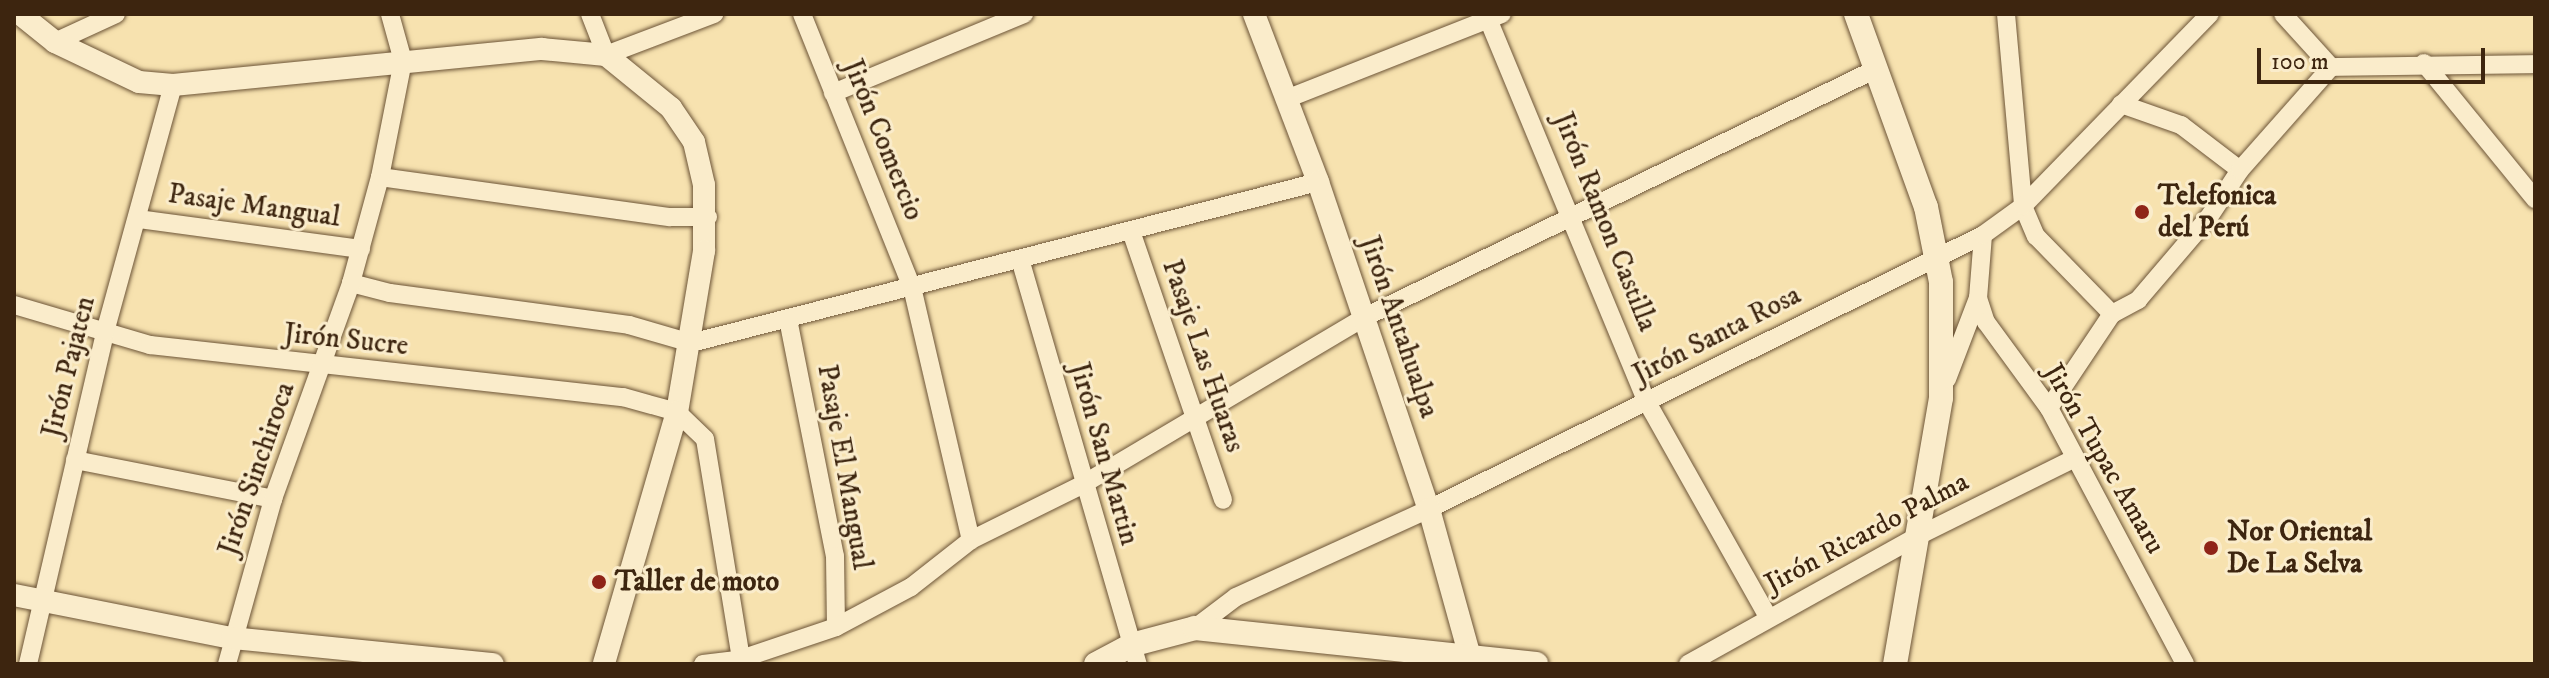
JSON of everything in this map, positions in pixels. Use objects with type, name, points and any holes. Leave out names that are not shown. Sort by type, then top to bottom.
[{"type":"main road","points":[[1856,14],[1878,68],[1938,253],[1941,398],[1895,664]]},
{"type":"main road","points":[[1096,664],[1135,655],[1195,628],[1470,661],[1536,664]]},
{"type":"street","points":[[55,42],[116,14]]},
{"type":"street","points":[[390,14],[403,61]]},
{"type":"street","points":[[590,14],[606,55],[671,108],[694,142],[708,217],[691,343],[677,412],[604,664]]},
{"type":"street","points":[[29,18],[55,42],[139,82],[173,85],[542,49],[606,55],[714,14]]},
{"type":"street","name":"Jirón Comercio","points":[[802,14],[912,287],[971,540]]},
{"type":"street","points":[[833,93],[1024,14]]},
{"type":"street","name":"Jirón Antahualpa","points":[[1254,14],[1318,182],[1429,509],[1470,661]]},
{"type":"street","points":[[2006,14],[2023,206],[2036,236],[2112,314]]},
{"type":"street","name":"Jirón Santa Rosa","points":[[1195,628],[1236,597],[1429,509],[1938,253],[1983,235],[2023,206],[2210,14]]},
{"type":"street","points":[[2283,14],[2331,67]]},
{"type":"street","points":[[1286,99],[1492,16]]},
{"type":"street","name":"Jirón Ramon Castilla","points":[[1492,16],[1647,402],[1768,617]]},
{"type":"street","name":"Jirón Sinchiroca","points":[[227,664],[273,499],[361,249],[380,177],[403,61]]},
{"type":"street","points":[[2424,63],[2535,199]]},
{"type":"street","points":[[2049,408],[2112,314],[2138,300],[2209,217],[2240,170],[2331,67],[2424,63],[2535,64]]},
{"type":"street","points":[[703,664],[741,659],[836,627],[911,587],[971,540],[1082,485],[1363,318],[1878,68]]},
{"type":"street","name":"Jirón Pajaten","points":[[28,664],[105,332],[139,219],[173,85]]},
{"type":"street","points":[[2121,104],[2181,125],[2240,170]]},
{"type":"street","points":[[380,177],[670,217],[708,217]]},
{"type":"street","points":[[351,283],[390,293],[629,325],[691,343],[1318,182]]},
{"type":"street","name":"Pasaje Mangual","points":[[139,219],[361,249]]},
{"type":"street","name":"Pasaje Las Huaras","points":[[1131,231],[1192,421],[1223,500]]},
{"type":"street","name":"Jirón Tupac Amaru","points":[[1983,235],[1978,298],[1986,322],[2049,408],[2185,664]]},
{"type":"street","name":"Jirón San Martin","points":[[1020,259],[1082,485],[1135,655]]},
{"type":"street","points":[[1941,398],[1961,331],[1978,298]]},
{"type":"street","name":"Jirón Sucre","points":[[14,305],[150,345],[321,367],[623,397],[677,412]]},
{"type":"street","name":"Pasaje El Mangual","points":[[788,319],[835,556],[836,627]]},
{"type":"street","points":[[677,412],[705,439],[741,659]]},
{"type":"street","name":"Jirón Ricardo Palma","points":[[1688,664],[1918,536],[2075,458]]},
{"type":"street","points":[[75,460],[273,499]]},
{"type":"street","points":[[14,595],[43,604],[232,638],[493,664]]},
{"type":"place","name":"Telefonica del Perú","points":[[2142,212]]},
{"type":"place","name":"Nor Oriental De La Selva","points":[[2211,548]]},
{"type":"place","name":"Taller de moto","points":[[599,582]]}]
